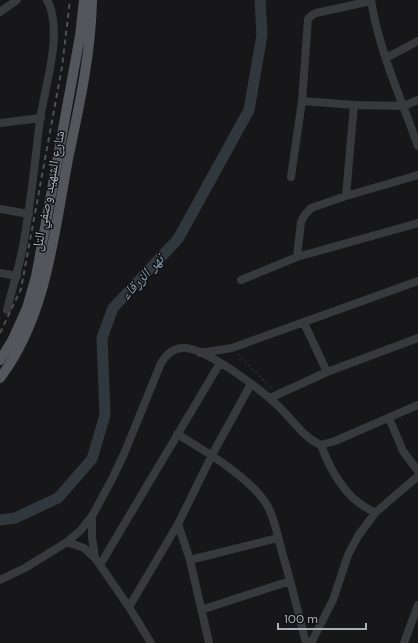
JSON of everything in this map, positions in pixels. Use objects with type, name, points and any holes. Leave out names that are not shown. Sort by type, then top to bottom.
[{"type":"main road","name":"شارع الشهيد وصفي التل","points":[[0,360],[12,341],[27,308],[36,277],[80,36],[84,0]]},
{"type":"main road","name":"شارع الشهيد وصفي التل","points":[[0,378],[23,341],[42,293],[86,71],[92,20],[92,0]]},
{"type":"street","points":[[0,12],[17,0]]},
{"type":"street","points":[[7,310],[17,276],[29,214],[41,118],[52,56],[54,19],[52,10],[47,0]]},
{"type":"street","points":[[291,177],[302,101],[308,19],[316,13],[371,0],[378,32],[386,58],[418,146]]},
{"type":"street","points":[[386,58],[418,41]]},
{"type":"street","points":[[302,101],[354,105],[404,106],[418,100]]},
{"type":"street","points":[[346,196],[354,105]]},
{"type":"street","points":[[0,123],[41,118]]},
{"type":"street","points":[[297,258],[300,227],[304,216],[311,208],[418,175]]},
{"type":"street","points":[[0,209],[29,214]]},
{"type":"street","points":[[241,280],[297,258],[418,223]]},
{"type":"street","points":[[0,273],[17,276]]},
{"type":"street","points":[[200,353],[232,348],[418,281]]},
{"type":"street","points":[[304,323],[327,372]]},
{"type":"street","points":[[273,396],[327,372],[418,338]]},
{"type":"street","points":[[0,580],[25,568],[67,542],[81,530],[92,516],[124,454],[161,363],[171,352],[181,348],[187,348],[200,353],[220,363],[251,384],[273,396],[284,411],[308,437],[321,445],[328,463],[345,489],[358,502],[375,513]]},
{"type":"street","points":[[98,561],[220,363]]},
{"type":"street","points":[[129,607],[178,524],[212,456],[251,384]]},
{"type":"street","points":[[321,445],[335,441],[418,405]]},
{"type":"street","points":[[389,418],[403,451],[418,471]]},
{"type":"street","points":[[177,434],[212,456],[262,498],[269,510],[278,538],[306,643]]},
{"type":"street","points":[[311,643],[333,600],[352,546],[364,527],[375,513],[418,476]]},
{"type":"street","points":[[92,516],[92,537],[98,561]]},
{"type":"street","points":[[178,524],[190,560],[209,643]]},
{"type":"street","points":[[190,560],[278,538]]},
{"type":"street","points":[[67,542],[84,548],[98,561],[129,607],[150,643]]},
{"type":"street","points":[[201,610],[290,581]]},
{"type":"street","points":[[404,643],[418,605]]},
{"type":"path","points":[[232,348],[273,396]]},
{"type":"waterway","name":"نهر الزرقاء","points":[[0,520],[15,518],[58,498],[92,459],[105,415],[102,338],[113,308],[178,239],[249,110],[262,35],[260,0]]},
{"type":"railway","points":[[0,333],[21,289],[62,67],[70,0]]}]
